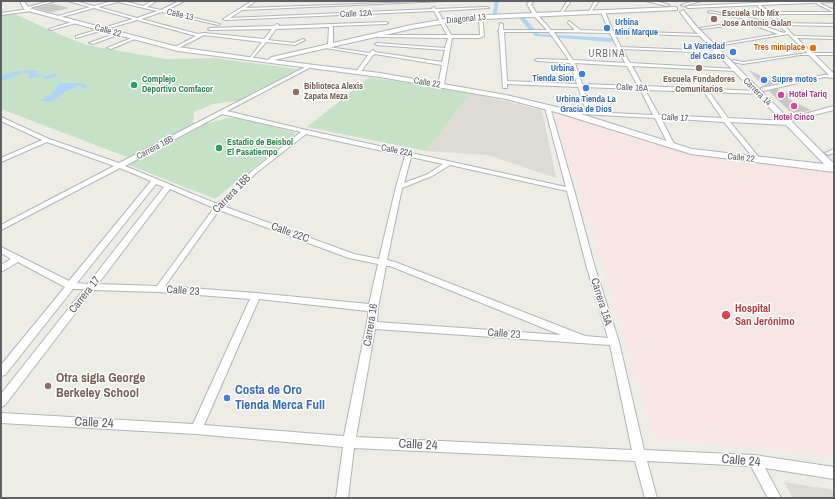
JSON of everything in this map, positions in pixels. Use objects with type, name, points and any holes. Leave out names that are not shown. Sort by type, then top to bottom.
[{"type":"street","points":[[1,14],[26,5],[54,1]]},
{"type":"street","points":[[70,1],[201,35],[295,44],[303,40]]},
{"type":"street","points":[[59,17],[118,1]]},
{"type":"street","name":"Calle 13","points":[[118,1],[218,24]]},
{"type":"street","points":[[143,7],[155,1]]},
{"type":"street","points":[[77,37],[160,11],[182,1]]},
{"type":"street","points":[[175,49],[201,35],[254,1]]},
{"type":"street","points":[[252,59],[293,1]]},
{"type":"street","points":[[430,1],[450,37],[441,85]]},
{"type":"street","points":[[243,9],[380,2],[443,1]]},
{"type":"street","points":[[532,1],[529,4],[535,15],[554,35],[572,62],[589,113]]},
{"type":"street","points":[[560,14],[569,1]]},
{"type":"street","points":[[588,12],[597,1]]},
{"type":"street","points":[[648,1],[684,9],[814,2],[834,12]]},
{"type":"street","points":[[684,9],[700,1]]},
{"type":"street","points":[[786,3],[795,1]]},
{"type":"street","points":[[380,2],[387,12],[384,31],[386,33]]},
{"type":"street","points":[[684,9],[786,3],[833,2]]},
{"type":"street","points":[[358,72],[377,44],[378,35],[450,37],[482,36],[484,17],[487,8],[486,3]]},
{"type":"street","name":"Calle 22","points":[[26,5],[75,22],[175,49],[270,60],[441,85],[506,97],[562,111],[672,146],[707,154],[834,166]]},
{"type":"street","points":[[759,6],[769,13],[778,24],[790,33],[834,77]]},
{"type":"street","name":"Calle 12A","points":[[225,19],[487,8]]},
{"type":"street","name":"Diagonal 13","points":[[270,60],[442,21],[484,17],[684,9]]},
{"type":"street","name":"Carrera 14","points":[[684,9],[702,31],[834,166]]},
{"type":"street","points":[[603,12],[611,32],[659,117],[672,146]]},
{"type":"street","points":[[710,12],[778,24],[834,26]]},
{"type":"street","points":[[769,13],[834,12]]},
{"type":"street","points":[[501,24],[500,31],[538,31],[554,35],[579,31],[702,31],[755,21]]},
{"type":"street","points":[[51,29],[75,22]]},
{"type":"street","points":[[570,22],[579,31]]},
{"type":"street","points":[[748,22],[784,34]]},
{"type":"street","points":[[210,29],[275,28],[386,23]]},
{"type":"street","points":[[331,25],[330,44],[332,45]]},
{"type":"street","name":"Calle 16A","points":[[500,31],[505,85],[580,85],[643,89],[761,91],[824,76],[834,77]]},
{"type":"street","points":[[621,48],[719,48],[790,33]]},
{"type":"street","points":[[91,43],[118,34]]},
{"type":"street","points":[[794,37],[834,38]]},
{"type":"street","points":[[109,48],[135,38]]},
{"type":"street","points":[[377,44],[448,49]]},
{"type":"street","points":[[322,47],[444,64]]},
{"type":"street","name":"Carrera 14","points":[[719,48],[735,61],[738,68]]},
{"type":"street","points":[[537,60],[630,65],[738,68],[811,55]]},
{"type":"street","points":[[735,61],[747,62],[811,55],[834,55]]},
{"type":"street","name":"Carrera 18B","points":[[1,228],[309,66]]},
{"type":"street","points":[[705,90],[726,120],[758,160]]},
{"type":"street","name":"Carrera 15A","points":[[548,108],[591,268],[614,342],[650,498]]},
{"type":"street","name":"Calle 17","points":[[562,111],[726,120],[790,121],[834,108]]},
{"type":"street","name":"Calle 22A","points":[[222,112],[305,132],[571,190]]},
{"type":"street","name":"Calle 22C","points":[[1,118],[48,140],[120,166],[218,207],[352,256],[392,264],[582,339]]},
{"type":"street","name":"Carrera 14","points":[[790,121],[831,152],[834,166]]},
{"type":"street","name":"Carrera 16B","points":[[159,289],[218,207],[254,172],[305,132]]},
{"type":"street","points":[[1,160],[48,140]]},
{"type":"street","name":"Carrera 16","points":[[342,498],[373,308],[399,187],[409,154]]},
{"type":"street","points":[[399,187],[430,175],[450,163]]},
{"type":"street","name":"Carrera 17","points":[[1,372],[72,286],[154,181]]},
{"type":"street","name":"Carrera 17","points":[[1,402],[168,186]]},
{"type":"street","name":"Calle 23","points":[[1,250],[18,260],[72,286],[159,289],[256,296],[373,308]]},
{"type":"street","points":[[1,269],[18,260]]},
{"type":"street","points":[[196,429],[256,296]]},
{"type":"street","name":"Calle 23","points":[[371,325],[614,342]]},
{"type":"street","name":"Calle 24","points":[[1,418],[196,429],[350,442],[754,461],[834,473]]},
{"type":"street","points":[[754,461],[775,498]]},
{"type":"shaded area","points":[[471,93],[542,110],[556,178],[488,155],[426,151]]},
{"type":"shaded area","name":"Hospital San Jerónimo","points":[[555,115],[564,116],[695,155],[830,170],[834,174],[834,458],[793,452],[660,440],[653,436],[609,285]]},
{"type":"shaded area","points":[[784,482],[834,490],[834,498],[793,498]]},
{"type":"green space","name":"Complejo Deportivo Comfacor","points":[[12,13],[87,45],[166,59],[213,58],[298,69],[237,101],[213,104],[194,112],[193,124],[155,143],[132,159],[1,109],[1,15]]},
{"type":"green space","points":[[370,77],[471,93],[426,151],[307,127]]},
{"type":"green space","points":[[227,118],[240,118],[297,133],[215,199],[129,165],[206,124]]},
{"type":"water","points":[[29,70],[39,71],[35,73],[43,76],[56,74],[56,76],[45,79],[44,76],[30,78],[28,76],[32,74],[22,73],[8,79],[1,80],[1,76],[13,72]]},
{"type":"water","points":[[59,83],[80,83],[88,86],[84,89],[80,88],[82,86],[80,85],[65,92],[53,101],[40,101],[55,91]]},
{"type":"building","points":[[52,4],[68,8],[50,12],[35,8]]},
{"type":"building","name":"Supre motos","points":[[750,71],[775,83],[764,86]]},
{"type":"building","points":[[776,89],[794,97],[788,99],[810,110],[797,113],[791,112],[769,91]]},
{"type":"waterway","points":[[494,16],[497,1]]},
{"type":"waterway","points":[[521,17],[537,35],[611,40]]},
{"type":"place","name":"Escuela Urb Mix Jose Antonio Galan","points":[[714,19]]},
{"type":"place","name":"Urbina Mini Marque","points":[[607,28]]},
{"type":"place","name":"Tres miniplace","points":[[813,48]]},
{"type":"place","name":"La Variedad del Casco","points":[[733,52]]},
{"type":"place","name":"Escuela Fundadores Comunitarios","points":[[699,68]]},
{"type":"place","name":"Urbina Tienda Sion","points":[[582,74]]},
{"type":"place","name":"Supre motos","points":[[764,80]]},
{"type":"place","name":"Complejo Deportivo Comfacor","points":[[134,85]]},
{"type":"place","name":"Urbina Tienda La Gracia de Dios","points":[[586,88]]},
{"type":"place","name":"Biblioteca Alexis Zapata Meza","points":[[296,92]]},
{"type":"place","name":"Hotel Tariq","points":[[781,95]]},
{"type":"place","name":"Hotel Cinco","points":[[794,106]]},
{"type":"place","name":"Estadio de Beisbol El Pasatiempo","points":[[219,148]]},
{"type":"place","name":"Hospital San Jerónimo","points":[[726,315]]},
{"type":"place","name":"Otra sigla George Berkeley School","points":[[48,386]]},
{"type":"place","name":"Costa de Oro Tienda Merca Full","points":[[227,398]]},
{"type":"district","name":"URBINA","points":[[607,54]]}]
